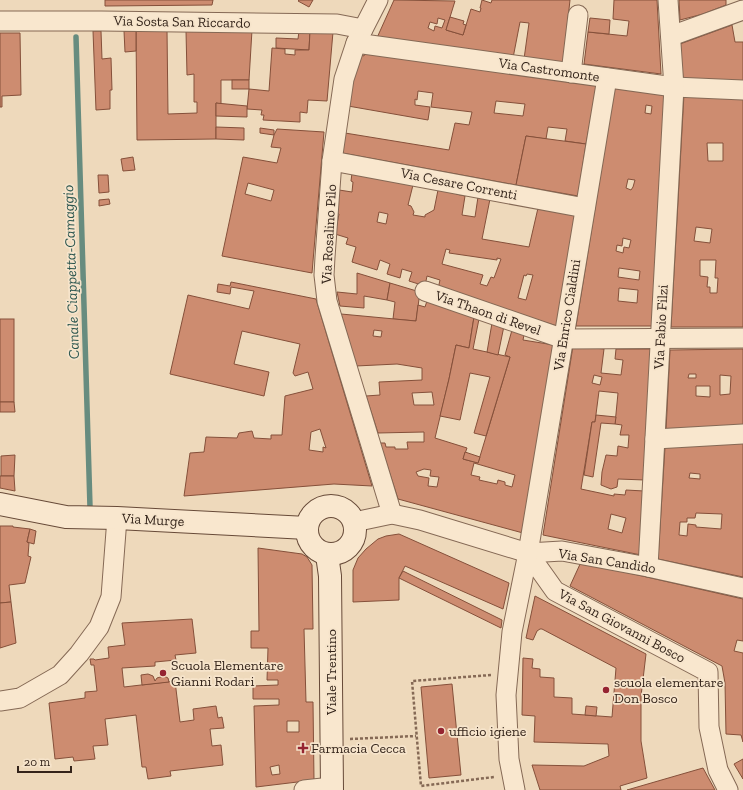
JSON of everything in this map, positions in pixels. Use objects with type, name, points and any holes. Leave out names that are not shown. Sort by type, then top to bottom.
[{"type":"street","name":"Via Rosalino Pilo","points":[[378,0],[360,36],[344,79],[332,161],[324,275],[327,301],[392,514]]},
{"type":"street","name":"Via Fabio Filzi","points":[[648,567],[674,87],[668,0]]},
{"type":"street","points":[[671,36],[743,10]]},
{"type":"street","points":[[571,73],[578,15]]},
{"type":"street","name":"Via Sosta San Riccardo","points":[[0,21],[94,20],[337,24],[360,36]]},
{"type":"street","name":"Via Castromonte","points":[[360,36],[571,73],[674,87],[743,90]]},
{"type":"street","name":"Via Enrico Cialdini","points":[[514,782],[509,759],[506,695],[512,632],[528,552],[607,78]]},
{"type":"street","name":"Via Cesare Correnti","points":[[332,161],[585,208]]},
{"type":"street","name":"Via Thaon di Revel","points":[[425,291],[564,339],[743,338]]},
{"type":"street","points":[[655,438],[743,434]]},
{"type":"street","name":"Via Murge","points":[[0,504],[66,517],[307,528]]},
{"type":"street","points":[[336,506],[344,509],[354,522],[356,530],[354,539],[350,546],[343,552],[327,554],[320,552],[314,548],[310,542],[307,528],[309,520],[313,513],[320,508],[336,506]]},
{"type":"street","name":"Via San Candido","points":[[354,522],[392,514],[420,520],[528,552],[562,551],[648,567],[743,588]]},
{"type":"street","points":[[0,701],[20,698],[60,675],[80,654],[99,627],[111,597],[113,518]]},
{"type":"street","name":"Via San Giovanni Bosco","points":[[528,552],[555,592],[708,672],[709,726],[718,770],[728,790]]},
{"type":"street","name":"Viale Trentino","points":[[327,554],[330,576],[332,788]]},
{"type":"street","points":[[304,790],[332,788]]},
{"type":"path","points":[[508,674],[412,681],[421,786],[514,782]]},
{"type":"path","points":[[332,740],[416,736]]},
{"type":"building","points":[[105,0],[213,0],[212,5],[105,6]]},
{"type":"building","points":[[313,0],[309,7],[298,1]]},
{"type":"building","points":[[394,0],[455,1],[446,30],[463,35],[471,9],[480,12],[482,0],[491,3],[492,0],[570,0],[563,64],[524,59],[529,23],[520,22],[513,58],[376,40]],"holes":[[[438,18],[445,20],[442,28],[435,26],[434,31],[428,28],[430,22],[437,24]]]},
{"type":"building","points":[[614,0],[657,0],[661,74],[584,64],[588,32],[627,36],[629,21],[613,19]]},
{"type":"building","points":[[679,0],[726,0],[726,5],[703,14],[680,20]]},
{"type":"building","points":[[450,17],[464,21],[463,24],[466,25],[463,35],[446,30]]},
{"type":"building","points":[[590,18],[610,20],[609,34],[588,32]]},
{"type":"building","points":[[732,25],[735,42],[743,42],[743,81],[683,79],[680,44]]},
{"type":"building","points":[[167,30],[168,114],[197,113],[197,102],[194,102],[194,74],[187,75],[186,31],[252,30],[249,80],[221,80],[221,104],[216,103],[216,139],[137,140],[136,31]]},
{"type":"building","points":[[93,31],[101,31],[102,59],[111,58],[112,90],[110,90],[110,109],[96,110]]},
{"type":"building","points":[[124,31],[136,31],[136,51],[125,52]]},
{"type":"building","points":[[299,31],[310,31],[309,50],[276,48],[276,38],[298,39]]},
{"type":"building","points":[[310,31],[333,32],[327,101],[308,100],[307,113],[300,112],[300,122],[263,120],[264,115],[261,115],[262,110],[247,109],[249,89],[269,91],[272,48],[285,49],[285,54],[295,55],[295,50],[309,50]]},
{"type":"building","points":[[0,33],[20,33],[21,95],[2,96],[2,107],[0,107]]},
{"type":"building","points":[[365,52],[597,85],[586,144],[565,141],[567,129],[548,127],[546,139],[526,136],[516,185],[342,153],[345,133],[449,150],[455,123],[469,125],[472,112],[431,107],[433,93],[418,91],[417,100],[415,99],[415,105],[430,107],[428,120],[348,106],[351,84],[361,55],[364,56]],"holes":[[[496,101],[525,104],[523,116],[494,113]]]},
{"type":"building","points":[[232,80],[249,80],[249,89],[232,89]]},
{"type":"building","points":[[615,84],[666,92],[652,326],[576,326]],"holes":[[[646,105],[652,106],[651,114],[645,113]],[[628,179],[635,180],[631,190],[626,188]],[[623,238],[631,240],[629,248],[624,247],[623,253],[616,251],[617,245],[622,246]],[[619,268],[640,271],[639,280],[618,277]],[[619,288],[638,290],[637,303],[618,301]]]},
{"type":"building","points":[[684,94],[743,98],[743,327],[671,327]],"holes":[[[707,143],[723,143],[723,161],[708,161]],[[696,227],[712,229],[710,243],[694,241]],[[700,260],[716,260],[715,278],[718,278],[717,293],[710,293],[710,287],[707,287],[708,277],[700,276]]]},
{"type":"building","points":[[216,103],[247,106],[247,117],[216,116]]},
{"type":"building","points":[[216,127],[244,128],[244,140],[216,139]]},
{"type":"building","points":[[260,128],[274,130],[274,135],[260,133]]},
{"type":"building","points":[[277,129],[324,132],[312,273],[222,256],[243,157],[277,163],[281,148],[271,147]],"holes":[[[248,183],[274,190],[271,201],[245,194]]]},
{"type":"building","points":[[526,136],[586,144],[578,196],[516,185]]},
{"type":"building","points":[[133,157],[135,170],[123,171],[121,159]]},
{"type":"building","points":[[352,173],[413,185],[408,205],[411,206],[414,212],[413,215],[425,217],[425,215],[434,210],[438,190],[455,192],[456,194],[465,196],[462,215],[475,217],[478,197],[490,199],[482,239],[529,247],[538,208],[575,215],[557,326],[438,289],[440,280],[427,276],[425,286],[409,281],[412,272],[402,269],[400,278],[387,274],[390,264],[380,260],[377,270],[352,262],[356,247],[346,244],[348,238],[335,234],[339,214],[336,213],[339,190],[352,192],[353,182],[351,181]],"holes":[[[379,212],[388,214],[386,224],[377,222]],[[446,249],[450,250],[449,253],[497,260],[497,258],[501,259],[494,278],[491,277],[487,286],[480,284],[483,275],[442,264]],[[527,274],[533,275],[526,300],[518,298],[524,275],[526,276]]]},
{"type":"building","points":[[98,175],[108,175],[109,192],[99,193]]},
{"type":"building","points":[[109,199],[110,204],[99,206],[99,200]]},
{"type":"building","points":[[357,273],[390,283],[387,300],[364,296],[364,308],[340,306],[337,292],[357,294]]},
{"type":"building","points":[[231,282],[316,299],[372,486],[334,484],[184,496],[190,453],[204,452],[206,437],[237,438],[239,433],[252,431],[254,438],[271,439],[271,435],[282,435],[285,396],[313,389],[308,372],[295,376],[293,373],[300,344],[242,331],[234,364],[269,372],[264,396],[170,374],[188,295],[249,309],[254,291],[231,287],[230,294],[217,292],[218,284],[230,286]],"holes":[[[320,429],[326,448],[323,447],[323,452],[309,450],[311,432]]]},
{"type":"building","points":[[390,283],[420,292],[416,321],[393,319],[395,302],[387,300]]},
{"type":"building","points":[[427,301],[474,317],[469,348],[456,345],[435,438],[467,448],[463,459],[478,463],[510,357],[505,355],[512,330],[524,335],[523,340],[554,345],[523,533],[398,499],[380,443],[385,443],[386,447],[395,447],[395,449],[408,449],[407,442],[424,442],[424,432],[378,433],[366,396],[380,395],[379,382],[422,380],[422,368],[397,364],[356,366],[341,314],[416,321],[418,305],[425,307]],"holes":[[[374,330],[382,331],[381,337],[373,336]],[[432,392],[434,405],[414,405],[412,393]],[[474,463],[515,475],[512,487],[505,485],[505,482],[498,480],[497,484],[479,480],[480,477],[471,475]],[[424,469],[431,470],[430,476],[439,477],[437,487],[428,486],[429,478],[418,476],[416,472]]]},
{"type":"building","points":[[474,317],[479,319],[473,349],[510,357],[486,436],[474,433],[490,377],[470,373],[460,420],[440,416],[456,345],[469,348]]},
{"type":"building","points":[[0,319],[14,319],[14,402],[0,402]]},
{"type":"building","points":[[492,323],[504,326],[498,355],[487,352]]},
{"type":"building","points":[[573,346],[604,349],[601,373],[621,375],[623,360],[615,359],[616,349],[652,349],[645,480],[618,479],[617,487],[611,489],[601,485],[606,455],[617,456],[618,446],[628,448],[629,435],[620,435],[622,425],[615,424],[618,393],[599,391],[595,422],[592,422],[581,489],[614,496],[614,494],[625,495],[626,490],[644,491],[641,555],[543,535]],"holes":[[[594,375],[602,377],[600,385],[592,383]],[[611,514],[626,518],[622,533],[608,529]]]},
{"type":"building","points":[[743,349],[743,425],[666,430],[670,350]],"holes":[[[689,374],[696,374],[696,378],[688,378]],[[720,375],[731,376],[730,394],[720,395]],[[696,386],[710,386],[710,397],[696,396]]]},
{"type":"building","points":[[0,402],[14,402],[15,412],[0,412]]},
{"type":"building","points":[[596,415],[616,417],[615,424],[601,423],[593,477],[584,475],[592,422],[595,422]]},
{"type":"building","points":[[743,443],[743,577],[658,559],[665,447]],"holes":[[[690,473],[700,474],[700,479],[689,478]],[[696,513],[722,514],[721,529],[696,527],[696,525],[688,524],[687,536],[679,535],[680,522],[687,522],[687,518],[695,518]]]},
{"type":"building","points":[[465,452],[480,457],[478,463],[463,459]]},
{"type":"building","points":[[15,455],[14,476],[1,476],[1,456]]},
{"type":"building","points":[[0,476],[14,476],[15,491],[0,488]]},
{"type":"building","points":[[0,526],[13,526],[30,529],[27,542],[29,543],[28,556],[31,557],[25,583],[9,585],[11,602],[0,603]]},
{"type":"building","points":[[30,529],[36,531],[34,544],[27,542]]},
{"type":"building","points":[[399,534],[509,583],[503,609],[405,566],[399,578],[399,600],[353,602],[353,570],[358,558],[378,539]]},
{"type":"building","points":[[258,548],[302,554],[307,557],[312,565],[313,629],[304,629],[306,702],[313,702],[314,780],[256,787],[254,706],[279,705],[279,699],[253,699],[253,686],[278,685],[278,680],[267,680],[268,648],[251,648],[251,631],[259,631]],"holes":[[[287,721],[299,721],[299,732],[287,732]],[[279,765],[280,774],[272,775],[270,767]]]},
{"type":"building","points":[[581,562],[743,599],[743,641],[737,640],[734,651],[743,653],[743,742],[741,735],[726,734],[725,683],[722,666],[570,586]]},
{"type":"building","points":[[403,571],[502,620],[501,628],[399,578]]},
{"type":"building","points":[[535,596],[646,654],[641,696],[641,741],[647,778],[620,786],[621,790],[540,790],[532,765],[584,766],[609,756],[608,744],[534,742],[535,716],[522,715],[523,658],[533,659],[532,668],[540,669],[540,677],[554,678],[554,697],[572,698],[572,714],[612,717],[616,668],[542,629],[537,631],[533,640],[526,638]]},
{"type":"building","points":[[11,602],[16,643],[0,648],[0,603]]},
{"type":"building","points":[[192,619],[196,653],[175,655],[176,660],[155,662],[155,666],[122,668],[124,687],[175,681],[180,722],[194,720],[193,709],[216,706],[218,718],[222,717],[224,728],[210,729],[212,746],[221,745],[223,765],[170,771],[171,776],[148,779],[146,767],[142,767],[136,715],[105,719],[108,745],[93,746],[95,759],[74,761],[73,757],[55,759],[49,703],[85,698],[85,692],[97,691],[94,665],[91,665],[90,659],[95,660],[109,658],[108,647],[125,645],[122,623]]},
{"type":"building","points":[[148,674],[153,676],[155,681],[157,678],[164,676],[168,678],[169,682],[142,685],[141,675]]},
{"type":"building","name":"ufficio igiene","points":[[452,684],[461,775],[429,778],[421,687]]},
{"type":"building","points":[[586,706],[597,707],[596,716],[585,715]]},
{"type":"building","points":[[743,759],[743,779],[734,764]]},
{"type":"building","points":[[703,768],[715,790],[627,790],[696,770]]},
{"type":"waterway","name":"Canale Ciappetta-Camaggio","points":[[76,37],[90,507]]},
{"type":"place","name":"Scuola Elementare Gianni Rodari","points":[[163,673]]},
{"type":"place","name":"scuola elementare Don Bosco","points":[[606,690]]},
{"type":"place","name":"ufficio igiene","points":[[441,731]]},
{"type":"place","name":"Farmacia Cecca","points":[[303,748]]}]
